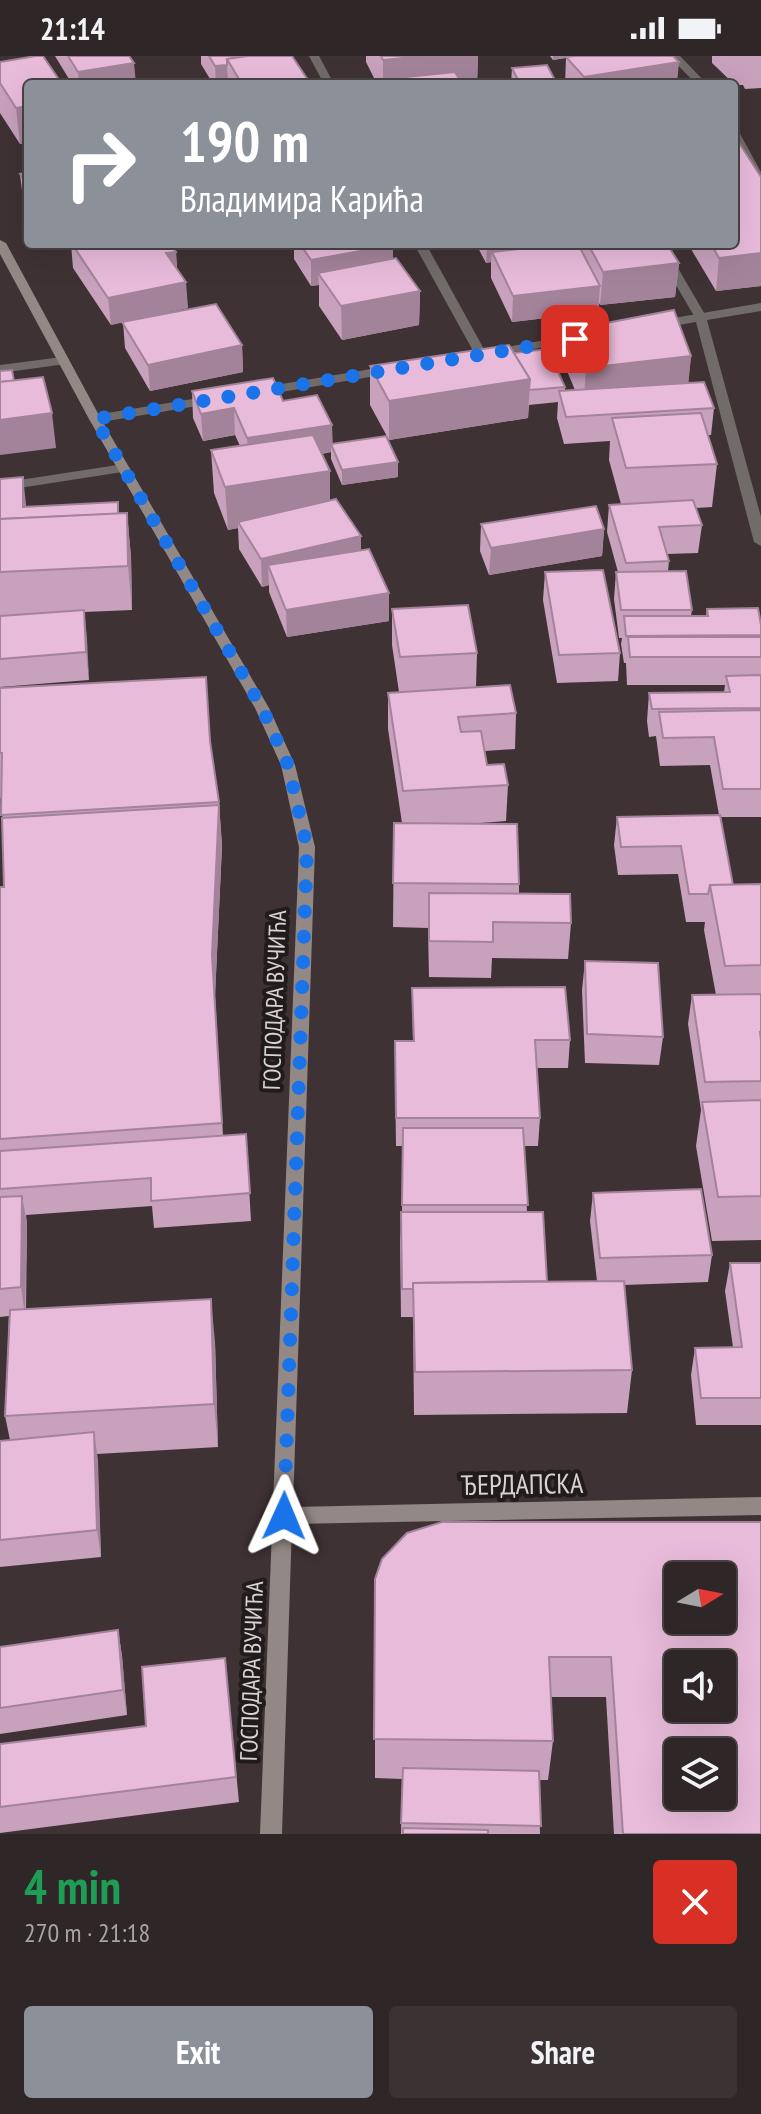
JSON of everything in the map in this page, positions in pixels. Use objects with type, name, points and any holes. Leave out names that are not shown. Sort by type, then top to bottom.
[{"type":"street","points":[[314,56],[327,80]]},
{"type":"street","points":[[674,56],[698,80]]},
{"type":"street","points":[[738,139],[761,182]]},
{"type":"street","name":"ГОСПОДАРА ВУЧИЋА","points":[[0,243],[62,361],[262,708],[288,765],[307,847],[271,1834]]},
{"type":"street","points":[[422,248],[481,355]]},
{"type":"street","points":[[660,248],[701,318],[761,542]]},
{"type":"street","points":[[638,329],[761,307]]},
{"type":"street","points":[[465,357],[606,334]]},
{"type":"street","points":[[0,369],[62,361]]},
{"type":"street","points":[[239,395],[405,367]]},
{"type":"street","points":[[95,419],[224,398]]},
{"type":"street","points":[[0,487],[124,468]]},
{"type":"street","name":"ЂЕРДАПСКА","points":[[284,1516],[761,1506]]},
{"type":"building","points":[[43,56],[59,80],[24,80],[24,107],[16,108],[0,83],[0,62]]},
{"type":"building","points":[[68,56],[129,56],[134,63],[78,72]]},
{"type":"building","points":[[209,56],[248,56],[227,59],[227,65],[215,66]]},
{"type":"building","points":[[292,56],[308,80],[240,80],[227,59]]},
{"type":"building","points":[[381,56],[422,56],[383,60]]},
{"type":"building","points":[[673,56],[679,62],[584,77],[566,57]]},
{"type":"building","points":[[547,65],[555,80],[518,80],[512,68]]},
{"type":"building","points":[[455,72],[460,80],[397,80],[396,78]]},
{"type":"building","points":[[738,141],[761,177],[761,253],[719,258],[713,248],[738,248]]},
{"type":"building","points":[[75,248],[173,248],[176,252],[166,253],[186,282],[108,298]]},
{"type":"building","points":[[303,248],[377,248],[311,260]]},
{"type":"building","points":[[580,248],[600,286],[513,296],[492,252]]},
{"type":"building","points":[[590,248],[670,248],[679,263],[603,272]]},
{"type":"building","points":[[396,258],[420,291],[341,306],[318,273]]},
{"type":"building","points":[[216,304],[242,345],[148,365],[122,322]]},
{"type":"building","points":[[674,310],[691,356],[586,368],[570,330]]},
{"type":"building","points":[[509,345],[530,379],[389,401],[370,366]]},
{"type":"building","points":[[548,349],[565,387],[529,390],[530,379],[514,353]]},
{"type":"building","points":[[12,370],[14,381],[0,382],[0,371]]},
{"type":"building","points":[[43,377],[52,413],[0,420],[0,382]]},
{"type":"building","points":[[273,378],[283,401],[317,395],[332,425],[247,438],[234,408],[201,414],[192,391]]},
{"type":"building","points":[[704,382],[714,408],[566,417],[559,391]]},
{"type":"building","points":[[701,413],[717,464],[626,468],[612,418]]},
{"type":"building","points":[[313,435],[330,471],[225,487],[211,450]]},
{"type":"building","points":[[386,436],[398,462],[342,470],[331,444]]},
{"type":"building","points":[[23,477],[23,507],[118,502],[118,514],[0,519],[0,479]]},
{"type":"building","points":[[336,499],[361,536],[261,559],[238,522]]},
{"type":"building","points":[[693,500],[702,525],[659,527],[669,561],[626,563],[609,505]]},
{"type":"building","points":[[596,506],[604,529],[491,548],[481,524]]},
{"type":"building","points":[[127,513],[128,566],[0,572],[0,519]]},
{"type":"building","points":[[369,549],[389,593],[286,610],[268,565]]},
{"type":"building","points":[[603,570],[620,653],[559,655],[545,572]]},
{"type":"building","points":[[686,571],[692,610],[621,610],[616,572]]},
{"type":"building","points":[[468,605],[477,653],[400,657],[392,609]]},
{"type":"building","points":[[758,608],[761,635],[626,636],[624,616],[708,616],[707,609]]},
{"type":"building","points":[[84,610],[86,652],[0,659],[0,616]]},
{"type":"building","points":[[628,637],[761,637],[761,657],[630,657]]},
{"type":"building","points":[[761,675],[761,708],[652,709],[649,693],[730,692],[726,676]]},
{"type":"building","points":[[206,677],[210,741],[219,802],[1,815],[0,688]]},
{"type":"building","points":[[510,685],[516,713],[458,717],[461,732],[481,731],[487,765],[504,764],[508,785],[403,791],[388,693]]},
{"type":"building","points":[[761,710],[761,789],[723,789],[714,737],[663,738],[659,712]]},
{"type":"building","points":[[219,805],[212,955],[222,1123],[0,1139],[0,887],[4,887],[2,818]]},
{"type":"building","points":[[720,815],[733,885],[710,885],[708,894],[689,894],[681,846],[621,847],[617,817]]},
{"type":"building","points":[[394,823],[517,824],[519,884],[393,883]]},
{"type":"building","points":[[761,884],[761,965],[725,966],[710,885]]},
{"type":"building","points":[[429,893],[570,894],[571,923],[493,922],[493,942],[429,941]]},
{"type":"building","points":[[585,961],[658,963],[663,1037],[587,1034]]},
{"type":"building","points":[[565,987],[570,1040],[535,1040],[540,1118],[396,1118],[395,1041],[414,1041],[412,988]]},
{"type":"building","points":[[761,994],[761,1081],[705,1082],[692,995]]},
{"type":"building","points":[[761,1100],[761,1196],[718,1197],[702,1102]]},
{"type":"building","points":[[403,1128],[523,1128],[528,1205],[402,1205]]},
{"type":"building","points":[[246,1134],[250,1193],[151,1201],[151,1178],[0,1189],[0,1151]]},
{"type":"building","points":[[701,1189],[712,1255],[600,1258],[593,1193]]},
{"type":"building","points":[[22,1196],[21,1287],[0,1289],[0,1197]]},
{"type":"building","points":[[401,1212],[543,1212],[547,1281],[413,1283],[413,1289],[402,1289]]},
{"type":"building","points":[[730,1263],[761,1263],[761,1398],[701,1398],[695,1348],[742,1347]]},
{"type":"building","points":[[624,1281],[632,1370],[415,1372],[413,1283]]},
{"type":"building","points":[[211,1299],[214,1404],[5,1416],[10,1310]]},
{"type":"building","points":[[94,1432],[97,1530],[0,1540],[0,1441]]},
{"type":"building","points":[[442,1522],[761,1522],[761,1834],[623,1834],[611,1657],[549,1657],[553,1741],[374,1739],[375,1579],[382,1559],[407,1533]]},
{"type":"building","points":[[118,1630],[123,1690],[0,1708],[0,1647]]},
{"type":"building","points":[[225,1658],[236,1777],[0,1807],[0,1744],[146,1726],[142,1667]]},
{"type":"building","points":[[403,1768],[539,1771],[541,1826],[401,1823]]},
{"type":"building","points":[[403,1828],[488,1830],[488,1834],[403,1834]]},
{"type":"route","points":[[284,1516],[307,847],[288,765],[262,708],[95,419],[575,339]]}]
